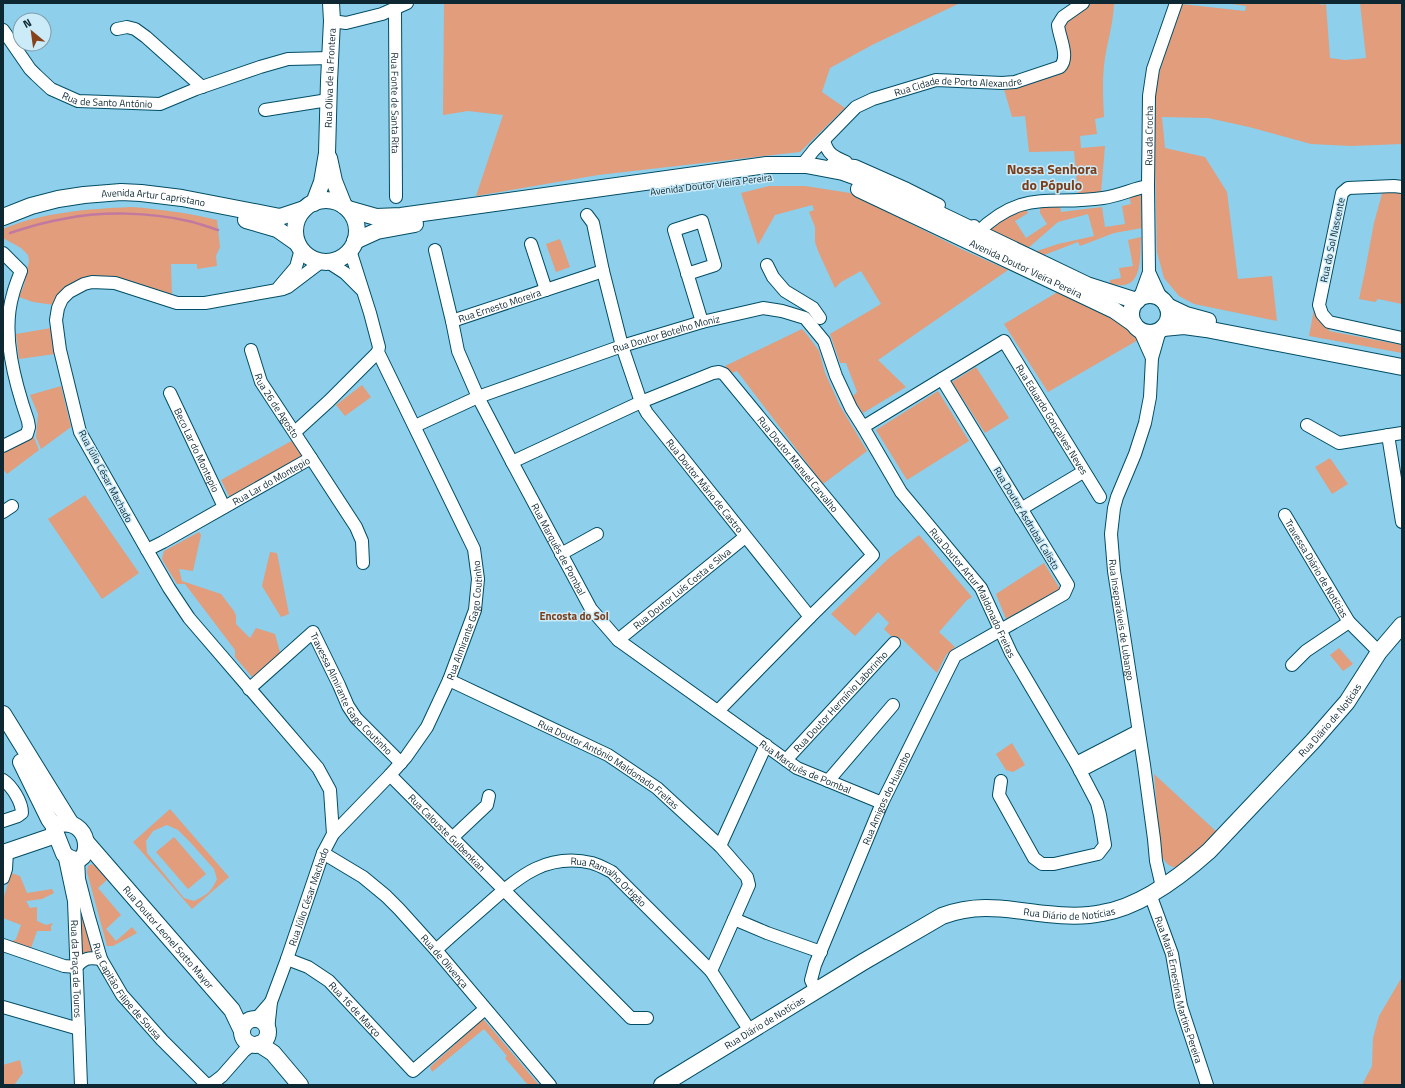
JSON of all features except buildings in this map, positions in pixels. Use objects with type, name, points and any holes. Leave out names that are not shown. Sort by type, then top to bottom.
[{"type":"main road","name":"Rua Oliva de la Frontera","points":[[309,206],[322,182],[327,153],[332,21],[331,3]]},
{"type":"main road","name":"Rua Oliva de la Frontera","points":[[327,153],[334,181],[346,208]]},
{"type":"main road","name":"Avenida Doutor Vieira Pereira","points":[[346,208],[376,217],[401,216],[767,165],[802,166],[843,172],[876,184],[1087,285],[1139,299]]},
{"type":"main road","name":"Avenida Doutor Vieira Pereira","points":[[353,245],[378,231],[412,225],[769,175],[804,175],[840,182],[870,194],[963,240],[1114,310],[1136,326]]},
{"type":"main road","name":"Avenida Artur Capristano","points":[[3,217],[31,206],[58,199],[121,192],[182,198],[280,217],[309,206]]},
{"type":"main road","name":"Avenida Artur Capristano","points":[[3,224],[19,218],[64,206],[111,201],[145,202],[174,206],[245,220],[277,229],[299,246]]},
{"type":"main road","points":[[320,201],[333,201],[346,208],[356,224],[357,230],[353,245],[341,258],[325,262],[312,259],[299,246],[296,236],[297,221],[309,206],[320,201]]},
{"type":"main road","points":[[1402,357],[1201,320],[1151,295],[1139,299],[1132,309],[1132,319],[1136,326],[1149,333],[1161,329],[1184,326],[1402,367]]},
{"type":"main road","points":[[1161,329],[1169,316],[1164,302]]},
{"type":"main road","name":"Rua Diário de Notícias","points":[[662,1085],[750,1030],[942,916],[956,911],[989,907],[1048,914],[1088,915],[1119,909],[1156,890],[1195,864],[1209,851],[1313,741],[1347,702],[1379,652],[1402,625]]},
{"type":"main road","points":[[3,714],[71,824],[78,829],[78,853]]},
{"type":"main road","points":[[3,729],[55,830],[78,853]]},
{"type":"main road","points":[[4,849],[55,830],[63,824],[71,824]]},
{"type":"main road","name":"Rua Doutor Leonel Sotto Mayor","points":[[78,853],[105,864],[232,1010],[254,1039]]},
{"type":"main road","name":"Rua Doutor Leonel Sotto Mayor","points":[[232,1010],[255,1019]]},
{"type":"main road","points":[[255,1019],[246,1023],[254,1039],[273,1053],[300,1085]]},
{"type":"street","points":[[332,21],[346,23],[382,9],[395,9],[407,3]]},
{"type":"street","name":"Rua Cidade de Porto Alexandre","points":[[802,166],[824,140],[856,107],[873,99],[936,80],[1002,83],[1015,82],[1060,67],[1064,64],[1065,58],[1058,24],[1064,16],[1083,3]]},
{"type":"street","name":"Rua da Crocha","points":[[1139,299],[1148,272],[1149,96],[1154,69],[1176,3]]},
{"type":"street","name":"Rua Fonte de Santa Rita","points":[[395,9],[396,197]]},
{"type":"street","points":[[117,29],[127,27],[135,29],[202,87]]},
{"type":"street","name":"Rua de Santo António","points":[[3,30],[30,69],[41,80],[51,89],[78,101],[160,104],[202,87],[288,59],[330,58]]},
{"type":"street","points":[[265,110],[328,100]]},
{"type":"street","points":[[824,140],[826,149],[836,158],[855,166]]},
{"type":"street","name":"Avenida Doutor Vieira Pereira","points":[[802,166],[817,162],[855,166],[907,189],[972,221],[977,232]]},
{"type":"street","points":[[977,232],[989,221],[1004,211],[1017,205],[1044,200],[1106,198],[1135,188],[1148,186]]},
{"type":"street","name":"Rua do Sol Nascente","points":[[1402,187],[1348,188],[1342,193],[1319,305],[1322,314],[1329,322],[1402,338]]},
{"type":"street","name":"Rua Doutor Mário de Castro","points":[[587,216],[593,223],[603,271],[622,346],[641,402],[647,413],[810,617]]},
{"type":"street","name":"Rua Ernesto Moreira","points":[[531,244],[546,290]]},
{"type":"street","name":"Rua Almirante Gago Coutinho","points":[[333,834],[390,776],[427,727],[449,680],[475,610],[478,578],[474,549],[378,352],[379,347],[353,245]]},
{"type":"street","points":[[277,290],[296,267],[299,246]]},
{"type":"street","name":"Rua Marquês de Pombal","points":[[435,250],[458,351],[478,397],[591,609],[618,640],[786,760],[798,768],[882,804]]},
{"type":"street","points":[[3,253],[21,271],[12,295],[6,335],[29,427],[27,434],[3,446]]},
{"type":"street","name":"Rua Almirante Gago Coutinho","points":[[325,262],[346,273],[364,293]]},
{"type":"street","name":"Rua Júlio César Machado","points":[[325,262],[288,287],[205,303],[177,303],[115,283],[103,282],[84,284],[69,292],[62,299],[58,308],[56,320],[60,350],[80,432],[146,550],[189,618],[318,768],[338,808],[344,814],[351,816]]},
{"type":"street","points":[[766,265],[773,277],[785,291],[813,308],[820,318]]},
{"type":"street","name":"Rua Ernesto Moreira","points":[[452,321],[603,271]]},
{"type":"street","name":"Rua da Crocha","points":[[1148,272],[1164,302]]},
{"type":"street","points":[[687,274],[702,322]]},
{"type":"street","points":[[773,309],[785,291]]},
{"type":"street","name":"Rua Doutor Botelho Moniz","points":[[415,426],[478,397],[622,346],[702,322],[763,308],[782,311],[805,318],[821,337],[824,341],[843,391],[851,408],[863,427]]},
{"type":"street","name":"Rua Inseparáveis de Lubango","points":[[1136,326],[1152,358]]},
{"type":"street","name":"Rua Inseparáveis de Lubango","points":[[1156,890],[1156,861],[1152,825],[1114,571],[1111,534],[1114,508],[1117,497],[1135,454],[1148,410],[1152,358],[1161,329]]},
{"type":"street","name":"Rua Eduardo Gonçalves Neves","points":[[942,379],[1004,341],[1083,472],[1100,497]]},
{"type":"street","name":"Rua 26 de Agosto","points":[[252,350],[261,382],[311,458]]},
{"type":"street","points":[[294,432],[329,401],[378,352]]},
{"type":"street","name":"Rua Doutor Manuel Carvalho","points":[[641,402],[713,373],[719,372],[724,374],[873,555],[810,617]]},
{"type":"street","points":[[863,427],[942,379]]},
{"type":"street","name":"Rua Doutor Asdrubal Calisto","points":[[942,379],[1068,585],[1064,594],[1000,631]]},
{"type":"street","name":"Beco Lar do Montepio","points":[[170,393],[224,508]]},
{"type":"street","points":[[512,462],[641,402]]},
{"type":"street","points":[[1307,425],[1339,443],[1402,433]]},
{"type":"street","name":"Rua Doutor Artur Maldonado Freitas","points":[[863,427],[901,492],[981,588],[1011,653],[1078,767],[1097,803],[1105,845],[1098,854],[1054,864],[1042,864],[1034,858],[999,795],[1001,781]]},
{"type":"street","points":[[1388,436],[1402,522]]},
{"type":"street","name":"Rua Lar do Montepio","points":[[146,550],[224,508],[311,458],[356,527],[362,541],[363,563]]},
{"type":"street","points":[[1021,509],[1083,472]]},
{"type":"street","name":"Travessa Diário de Notícias","points":[[1285,514],[1349,622],[1379,652]]},
{"type":"street","points":[[561,554],[597,534]]},
{"type":"street","name":"Rua Doutor Luís Costa e Silva","points":[[618,640],[745,537]]},
{"type":"street","points":[[718,711],[810,617]]},
{"type":"street","name":"Travessa Diário de Notícias","points":[[1292,665],[1306,651],[1349,622]]},
{"type":"street","name":"Rua Amigos do Huambo","points":[[816,991],[811,980],[821,952],[882,804],[955,656],[1000,631]]},
{"type":"street","name":"Travessa Almirante Gago Coutinho","points":[[249,689],[313,632],[348,706],[356,718],[401,763]]},
{"type":"street","name":"Rua Doutor Hermínio Laborinho","points":[[786,760],[894,643]]},
{"type":"street","name":"Rua Doutor António Maldonado Freitas","points":[[449,680],[608,755],[657,788],[720,846],[747,877],[749,885],[734,919]]},
{"type":"street","points":[[828,781],[893,705]]},
{"type":"street","points":[[1078,767],[1139,735]]},
{"type":"street","points":[[720,846],[766,746]]},
{"type":"street","name":"Rua Calouste Gulbenkian","points":[[390,776],[631,1018],[647,1018]]},
{"type":"street","points":[[3,780],[10,785],[22,808],[22,813],[18,816],[3,821]]},
{"type":"street","name":"Rua Júlio César Machado","points":[[271,1002],[323,853],[333,834],[330,790]]},
{"type":"street","points":[[452,838],[488,805],[489,796]]},
{"type":"street","points":[[3,878],[6,869],[4,849]]},
{"type":"street","name":"Rua Capitão Filipe de Sousa","points":[[78,853],[80,879],[101,959],[122,995],[162,1040],[206,1085]]},
{"type":"street","name":"Rua da Praça de Touros","points":[[78,853],[74,901],[80,1085]]},
{"type":"street","name":"Rua de Olivença","points":[[323,853],[353,870],[381,892],[399,909],[436,950],[550,1085]]},
{"type":"street","name":"Rua Ramalho Ortigão","points":[[436,950],[504,889],[530,871],[543,865],[556,862],[573,861],[594,863],[612,872],[711,971],[750,1030]]},
{"type":"street","name":"Rua Maria Ernestina Martins Pereira","points":[[1156,890],[1172,954],[1181,1006],[1207,1085]]},
{"type":"street","points":[[711,971],[734,919],[767,933],[821,952]]},
{"type":"street","points":[[3,945],[64,966],[76,967],[83,960],[90,958],[101,959]]},
{"type":"street","name":"Rua 16 de Março","points":[[287,959],[308,967],[330,982],[413,1071],[486,1009]]},
{"type":"street","points":[[206,1085],[215,1082],[221,1077],[254,1039],[271,1002]]},
{"type":"street","points":[[255,1019],[271,1002]]},
{"type":"street","points":[[3,1007],[79,1029]]},
{"type":"shaded area","points":[[444,3],[960,3],[872,45],[830,68],[822,92],[845,108],[800,152],[598,175],[476,196],[503,115],[468,111],[443,115]]},
{"type":"shaded area","points":[[1087,3],[1116,3],[1114,5],[1104,65],[1104,117],[1095,119],[1097,134],[1080,136],[1081,148],[1105,146],[1101,193],[1078,193],[1074,151],[1029,152],[1025,116],[1012,117],[1003,86],[1061,69],[1061,24]]},
{"type":"shaded area","points":[[1224,3],[1326,4],[1330,58],[1345,60],[1366,58],[1360,3],[1402,3],[1402,144],[1351,146],[1311,144],[1249,127],[1208,118],[1162,117],[1165,148],[1205,157],[1227,192],[1238,279],[1272,276],[1277,321],[1194,304],[1179,296],[1164,278],[1157,252],[1154,109],[1156,83],[1181,4],[1245,11],[1246,6]]},
{"type":"shaded area","points":[[769,186],[805,186],[850,193],[961,249],[1008,270],[878,360],[906,387],[863,413],[852,397],[857,392],[846,363],[840,363],[830,334],[881,304],[861,271],[841,282],[835,288],[815,242],[815,227],[809,212],[814,210],[812,205],[775,215],[758,245],[741,193]]},
{"type":"shaded area","points":[[1141,190],[1142,228],[1114,233],[1080,246],[1078,242],[1044,255],[1034,252],[1058,244],[1094,236],[1088,214],[1058,222],[1027,249],[986,228],[1025,207],[1028,213],[1015,221],[1026,238],[1047,224],[1040,213],[1040,205],[1060,206],[1061,212],[1102,207],[1105,227],[1125,224],[1122,206],[1131,204],[1129,196]]},
{"type":"shaded area","points":[[1383,190],[1399,191],[1402,193],[1402,304],[1378,299],[1375,302],[1359,299],[1374,223]]},
{"type":"shaded area","points":[[131,207],[195,215],[217,220],[220,247],[216,256],[217,266],[197,269],[197,264],[171,264],[172,296],[87,279],[71,285],[64,291],[54,305],[33,302],[19,297],[24,285],[29,261],[28,255],[21,248],[3,238],[3,229],[18,223],[66,212]]},
{"type":"shaded area","points":[[1141,237],[1139,266],[1134,279],[1123,285],[1110,284],[1110,280],[1121,278],[1119,268],[1133,266],[1128,240]]},
{"type":"shaded area","points":[[560,239],[570,267],[556,272],[546,244]]},
{"type":"shaded area","points":[[1061,290],[1124,323],[1138,340],[1048,392],[1004,324]]},
{"type":"shaded area","points":[[1314,309],[1330,325],[1329,331],[1402,345],[1402,353],[1309,336]]},
{"type":"shaded area","points":[[51,328],[55,354],[19,359],[16,334]]},
{"type":"shaded area","points":[[802,329],[819,351],[825,373],[840,406],[867,451],[823,484],[737,371],[732,373],[725,366]]},
{"type":"shaded area","points":[[976,367],[1009,418],[985,433],[952,382]]},
{"type":"shaded area","points":[[362,385],[371,397],[345,416],[336,405]]},
{"type":"shaded area","points":[[61,386],[71,427],[41,449],[36,437],[38,414],[30,395]]},
{"type":"shaded area","points":[[938,391],[969,441],[907,480],[876,430]]},
{"type":"shaded area","points":[[33,435],[39,450],[7,474],[3,469],[3,452]]},
{"type":"shaded area","points":[[295,439],[305,456],[233,499],[229,496],[221,480]]},
{"type":"shaded area","points":[[1330,458],[1348,484],[1332,494],[1315,467]]},
{"type":"shaded area","points":[[85,495],[139,573],[102,599],[48,519]]},
{"type":"shaded area","points":[[199,532],[201,535],[193,571],[179,569],[182,581],[221,594],[234,611],[236,616],[236,624],[250,638],[256,628],[275,634],[281,656],[253,678],[235,657],[235,650],[185,584],[177,584],[163,561],[162,558],[164,551]]},
{"type":"shaded area","points":[[919,535],[972,597],[967,600],[939,632],[955,647],[946,655],[937,673],[902,639],[891,636],[884,629],[889,623],[878,612],[855,636],[831,614],[889,558]]},
{"type":"shaded area","points":[[270,552],[277,553],[289,614],[281,617],[262,586]]},
{"type":"shaded area","points":[[1044,563],[1060,589],[1006,619],[996,594]]},
{"type":"shaded area","points":[[1339,648],[1353,664],[1343,671],[1330,655]]},
{"type":"shaded area","points":[[1012,743],[1025,765],[1013,772],[1006,770],[996,754]]},
{"type":"shaded area","points":[[1154,774],[1218,833],[1182,868],[1169,865],[1161,855]]},
{"type":"shaded area","points":[[170,809],[229,877],[192,909],[133,842]],"holes":[[[167,825],[178,830],[214,869],[217,879],[208,893],[194,901],[184,898],[147,853],[146,841],[153,831]]]},
{"type":"shaded area","points":[[174,837],[206,874],[188,889],[156,852]]},
{"type":"shaded area","points":[[92,864],[108,879],[98,888],[121,915],[106,929],[116,941],[132,927],[137,933],[113,946],[107,946],[87,872],[88,866]]},
{"type":"shaded area","points":[[72,866],[96,954],[79,956]]},
{"type":"shaded area","points":[[11,873],[20,876],[27,893],[52,889],[54,893],[42,899],[26,901],[30,908],[37,907],[37,921],[46,925],[53,923],[51,926],[51,931],[37,931],[31,948],[11,942],[16,939],[21,925],[3,918],[3,900]]},
{"type":"shaded area","points":[[1402,977],[1402,1085],[1362,1085],[1372,1066],[1373,1038],[1379,1016]]},
{"type":"shaded area","points":[[483,1019],[539,1085],[527,1085],[505,1058],[507,1056],[484,1029],[432,1072],[430,1067]]},
{"type":"shaded area","points":[[20,1060],[23,1073],[14,1085],[3,1085],[3,1065]]},
{"type":"waterway","points":[[10,233],[56,220],[78,216],[110,214],[142,214],[173,218],[218,230]]},
{"type":"district","name":"Nossa Senhora do Pópulo","points":[[1052,178]]},
{"type":"district","name":"Encosta do Sol","points":[[574,616]]}]
